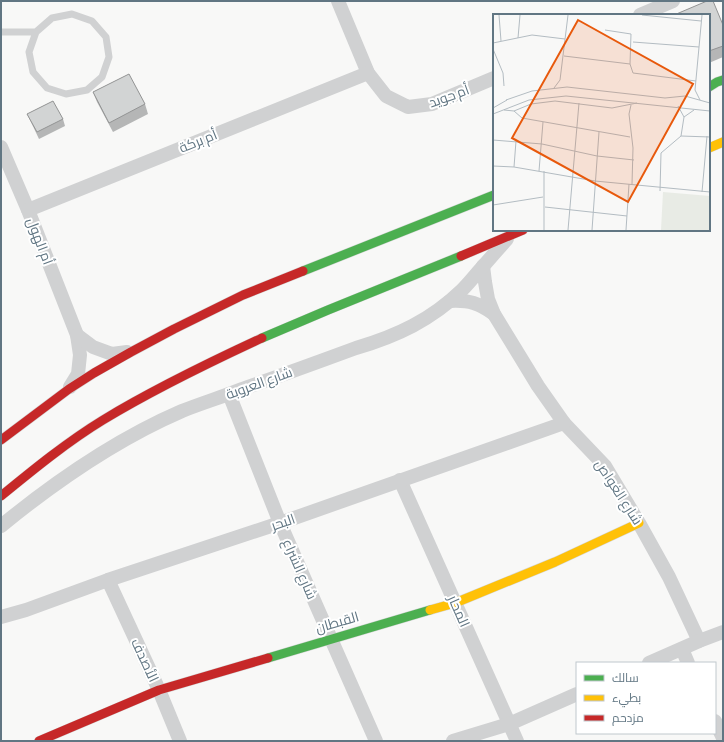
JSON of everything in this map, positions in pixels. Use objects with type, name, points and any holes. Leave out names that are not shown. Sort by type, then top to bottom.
[{"type":"street","name":"أم جويد","points":[[338,1],[368,73],[386,96],[408,107],[432,104],[493,78]]},
{"type":"street","points":[[642,14],[673,1]]},
{"type":"street","name":"أم بركة","points":[[28,210],[368,73]]},
{"type":"street","points":[[710,148],[723,142]]},
{"type":"street","name":"أم الهول","points":[[1,147],[28,210],[77,335],[80,355],[78,374],[69,389]]},
{"type":"street","points":[[710,148],[723,154]]},
{"type":"street","points":[[1,440],[69,389],[94,373],[174,329],[243,295],[493,195]]},
{"type":"street","name":"شارع العروبة","points":[[1,496],[42,461],[75,438],[127,406],[185,374],[267,336],[521,231]]},
{"type":"street","name":"شارع العروبة","points":[[1,526],[47,490],[72,473],[144,429],[182,411],[356,348],[379,342],[422,321],[463,289],[510,236]]},
{"type":"street","name":"شارع الغواص","points":[[483,266],[488,299],[494,314],[538,386],[564,423],[605,466],[640,523],[669,577],[699,641]]},
{"type":"street","name":"شارع الغواص","points":[[450,300],[474,302],[485,307],[494,314]]},
{"type":"street","points":[[77,335],[93,347],[112,354],[131,352]]},
{"type":"street","name":"شارع الشراع","points":[[229,394],[280,523],[376,741]]},
{"type":"street","name":"البحر","points":[[1,617],[26,610],[108,580],[280,523],[564,423]]},
{"type":"street","name":"المحار","points":[[400,480],[517,741]]},
{"type":"street","name":"القبطان","points":[[39,741],[159,690],[455,603],[555,562],[640,523]]},
{"type":"street","name":"الأصدف","points":[[108,580],[159,690],[180,741]]},
{"type":"street","points":[[651,662],[723,632]]},
{"type":"street","points":[[682,649],[688,662]]},
{"type":"street","points":[[453,741],[509,724],[576,694]]},
{"type":"street","points":[[716,723],[723,738]]},
{"type":"lane","points":[[1,32],[36,32],[52,18],[72,14],[92,21],[106,37],[109,57],[102,77],[87,90],[66,94],[47,88],[33,72],[29,52],[36,32]]},
{"type":"building","points":[[707,1],[713,1],[723,25],[723,46],[710,51],[710,14],[676,14]]},
{"type":"building","points":[[129,74],[145,104],[109,123],[93,92]]},
{"type":"building","points":[[53,101],[63,119],[37,132],[27,114]]},
{"type":"traffic: fast","points":[[710,86],[723,80]]},
{"type":"traffic: fast","points":[[303,271],[493,195]]},
{"type":"traffic: fast","points":[[262,338],[461,256]]},
{"type":"traffic: fast","points":[[268,658],[430,610]]},
{"type":"traffic: slow","points":[[710,148],[723,142]]},
{"type":"traffic: slow","points":[[430,610],[455,603],[555,562],[639,523]]},
{"type":"traffic: jam","points":[[461,256],[521,231]]},
{"type":"traffic: jam","points":[[1,440],[69,389],[131,352],[243,295],[303,271]]},
{"type":"traffic: jam","points":[[1,496],[38,466],[103,420],[181,377],[262,338]]},
{"type":"traffic: jam","points":[[39,741],[159,690],[268,658]]}]
